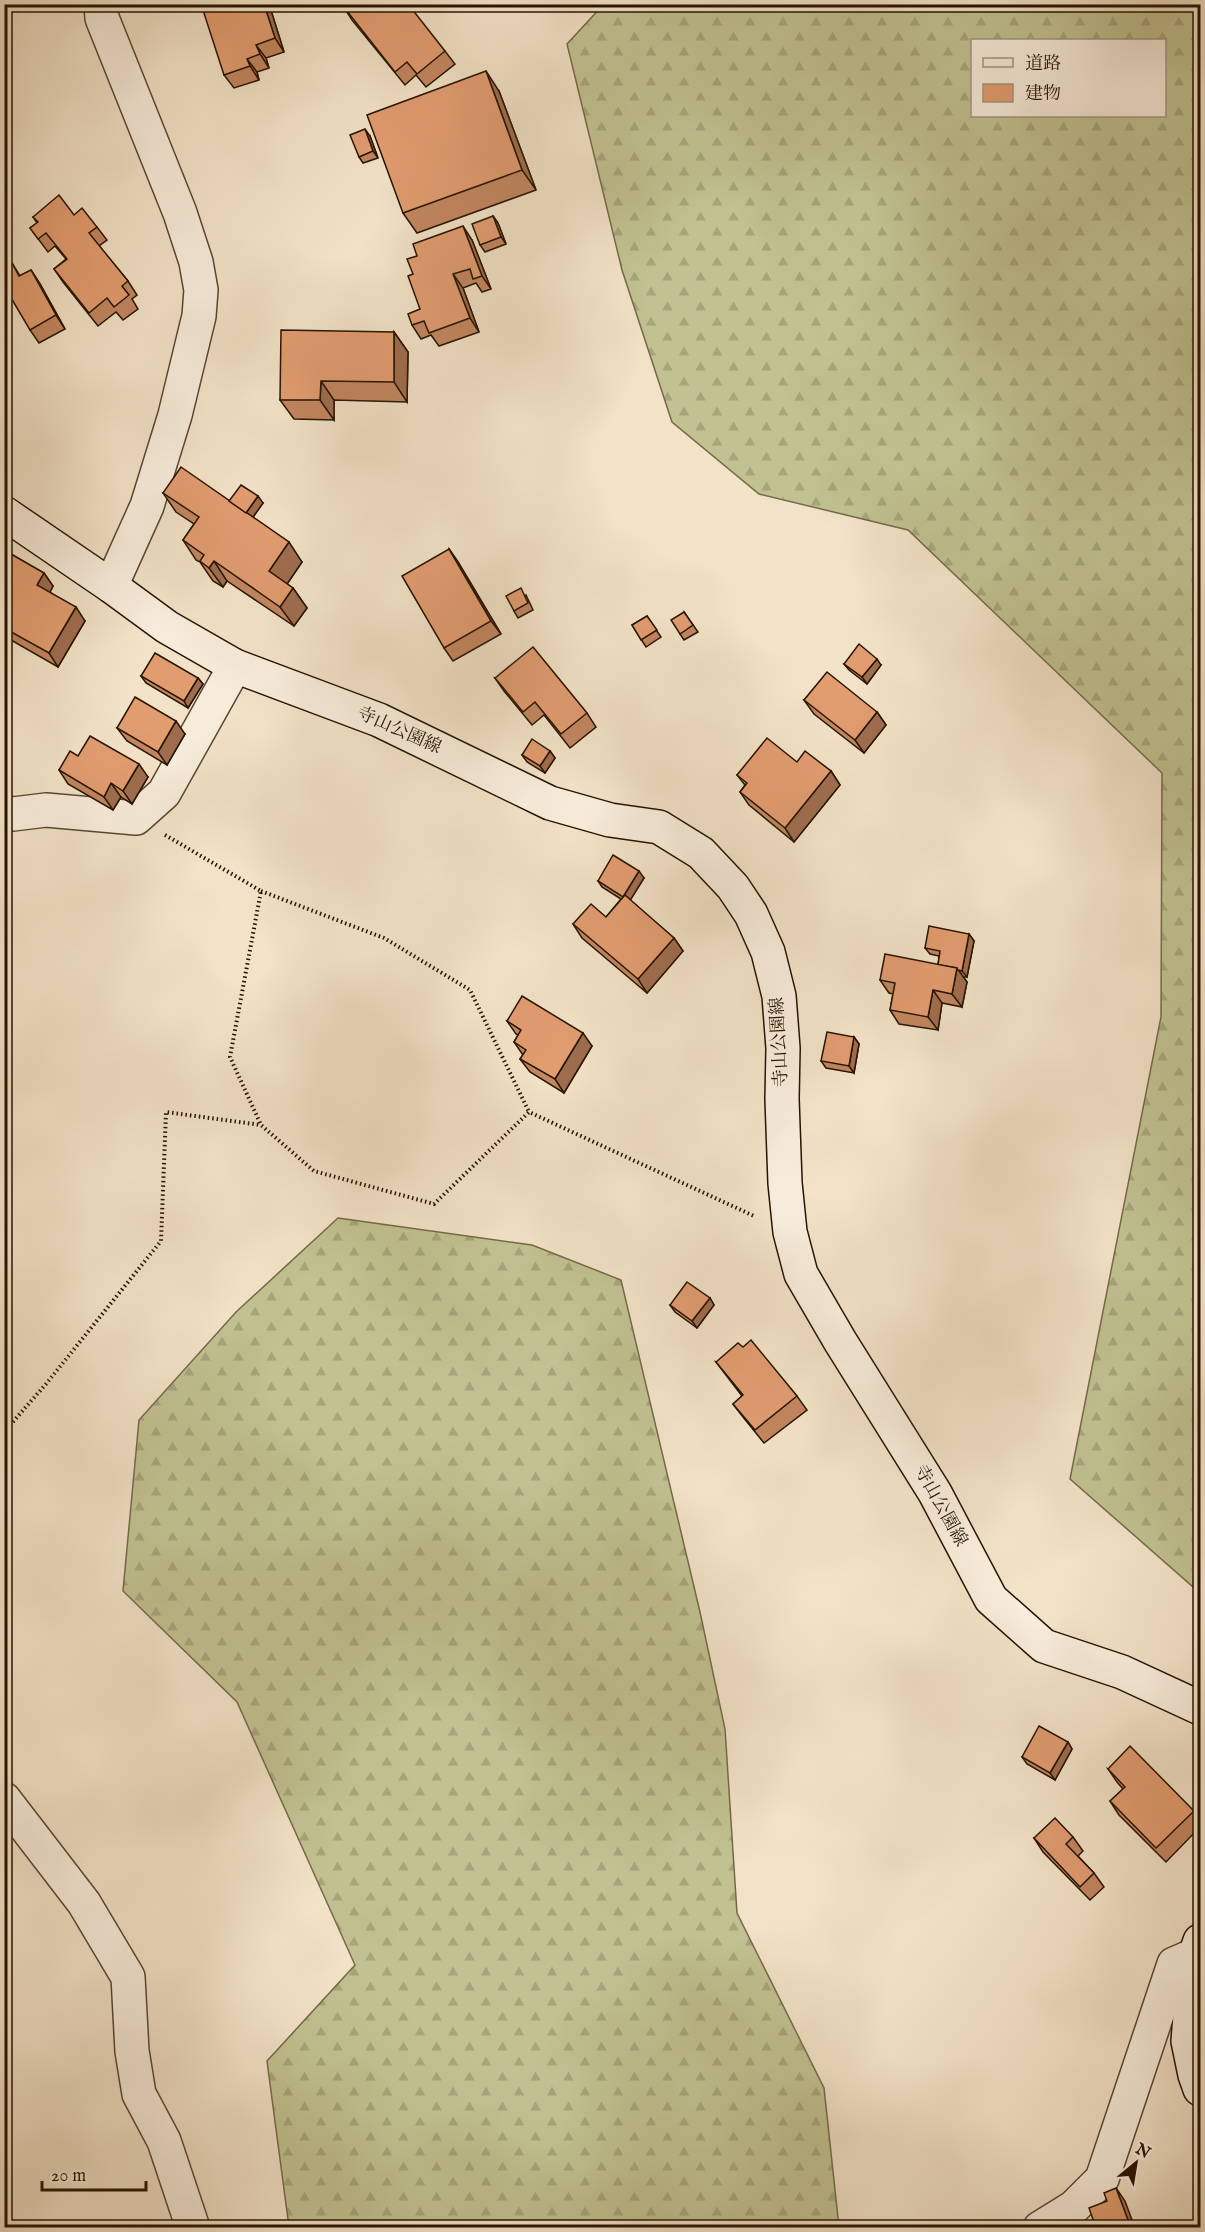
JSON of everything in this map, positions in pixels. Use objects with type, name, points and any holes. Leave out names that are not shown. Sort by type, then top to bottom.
[{"type":"main road","points":[[101,4],[102,18],[180,213],[196,262],[201,290],[199,316],[175,416],[147,506],[111,586]]},
{"type":"main road","name":"寺山公園線","points":[[4,513],[111,586],[166,627],[235,666],[379,720],[550,803],[610,820],[659,827],[701,853],[733,887],[751,914],[768,952],[779,996],[783,1048],[785,1184],[790,1232],[801,1274],[840,1341],[935,1493],[991,1599],[1044,1646],[1122,1672],[1200,1708]]},
{"type":"main road","points":[[4,812],[13,814],[46,810],[136,818],[164,793],[235,666]]},
{"type":"main road","points":[[4,1799],[84,1903],[128,1977],[132,2051],[139,2094],[164,2141],[193,2228]]},
{"type":"main road","points":[[1198,1948],[1188,2041],[1200,2089]]},
{"type":"main road","points":[[1040,2228],[1074,2207],[1102,2180],[1174,1964],[1198,1948]]},
{"type":"path","points":[[136,818],[261,891],[384,938],[471,990],[529,1112],[790,1232]]},
{"type":"path","points":[[261,891],[230,1057],[261,1125],[314,1171],[434,1204],[529,1112]]},
{"type":"path","points":[[4,1432],[46,1384],[161,1241],[166,1113],[261,1125]]},
{"type":"green space","points":[[603,5],[1200,5],[1200,1593],[1070,1479],[1161,1017],[1162,773],[908,530],[759,494],[672,422],[622,270],[567,44]]},
{"type":"green space","points":[[338,1218],[532,1245],[621,1280],[700,1612],[725,1729],[737,1913],[824,2088],[839,2227],[289,2227],[267,2061],[355,1965],[237,1702],[123,1591],[139,1420],[236,1312]]},
{"type":"building","points":[[210,4],[264,4],[275,38],[256,45],[260,54],[247,59],[250,66],[224,75],[202,7]]},
{"type":"building","points":[[345,4],[408,4],[445,51],[417,74],[407,62],[395,72],[343,6]]},
{"type":"building","points":[[486,71],[522,170],[403,213],[367,115]]},
{"type":"building","points":[[365,129],[373,151],[359,157],[350,135]]},
{"type":"building","points":[[59,195],[74,215],[82,208],[97,227],[89,233],[128,281],[122,286],[129,295],[114,307],[107,298],[89,313],[54,269],[67,259],[46,233],[38,239],[30,228],[38,222],[33,217]]},
{"type":"building","points":[[493,216],[501,237],[480,245],[472,224]]},
{"type":"building","points":[[463,226],[482,276],[473,279],[470,269],[453,274],[470,318],[429,333],[424,321],[412,325],[408,314],[420,309],[408,276],[413,274],[407,259],[417,256],[413,244]]},
{"type":"building","points":[[12,263],[19,276],[31,270],[56,315],[30,330],[4,286],[4,268]]},
{"type":"building","points":[[281,330],[394,332],[394,382],[321,381],[320,400],[280,400]]},
{"type":"building","points":[[181,467],[289,542],[269,571],[293,588],[280,607],[214,561],[209,568],[200,561],[204,555],[183,540],[199,517],[163,493]]},
{"type":"building","points":[[241,485],[258,496],[246,513],[229,501]]},
{"type":"building","points":[[449,549],[491,621],[444,648],[402,576]]},
{"type":"building","points":[[4,550],[44,573],[37,585],[76,607],[49,653],[4,628],[4,600],[8,594],[4,591]]},
{"type":"building","points":[[521,588],[528,603],[514,611],[506,596]]},
{"type":"building","points":[[684,612],[693,625],[680,634],[671,620]]},
{"type":"building","points":[[647,616],[657,630],[641,640],[632,625]]},
{"type":"building","points":[[859,644],[877,659],[862,677],[844,664]]},
{"type":"building","points":[[533,647],[587,713],[561,734],[535,702],[523,712],[495,678]]},
{"type":"building","points":[[155,653],[198,678],[184,701],[141,676]]},
{"type":"building","points":[[827,672],[877,712],[855,740],[804,700]]},
{"type":"building","points":[[135,697],[176,721],[158,752],[117,728]]},
{"type":"building","points":[[90,736],[139,764],[123,791],[111,783],[104,797],[59,770],[70,751],[78,756]]},
{"type":"building","points":[[767,738],[797,762],[805,751],[831,771],[785,828],[740,792],[747,783],[737,775]]},
{"type":"building","points":[[532,739],[550,751],[540,766],[522,755]]},
{"type":"building","points":[[613,855],[639,871],[623,897],[598,881]]},
{"type":"building","points":[[625,895],[674,938],[638,979],[573,924],[591,904],[606,917]]},
{"type":"building","points":[[929,926],[969,934],[962,971],[938,965],[940,951],[925,948]]},
{"type":"building","points":[[885,954],[957,968],[952,994],[933,990],[928,1017],[890,1010],[895,983],[880,980]]},
{"type":"building","points":[[522,996],[583,1033],[555,1079],[520,1059],[526,1050],[514,1042],[521,1030],[507,1021]]},
{"type":"building","points":[[827,1032],[854,1037],[849,1066],[821,1061]]},
{"type":"building","points":[[687,1282],[710,1298],[692,1321],[670,1305]]},
{"type":"building","points":[[751,1340],[797,1396],[755,1430],[733,1404],[743,1395],[716,1362],[738,1343],[743,1347]]},
{"type":"building","points":[[1039,1726],[1068,1742],[1050,1773],[1022,1757]]},
{"type":"building","points":[[1130,1746],[1194,1811],[1156,1848],[1110,1801],[1125,1787],[1108,1769]]},
{"type":"building","points":[[1055,1818],[1073,1837],[1066,1844],[1094,1873],[1080,1887],[1034,1838]]},
{"type":"building","points":[[1116,2188],[1131,2228],[1096,2228],[1089,2208],[1107,2201],[1104,2193]]}]
